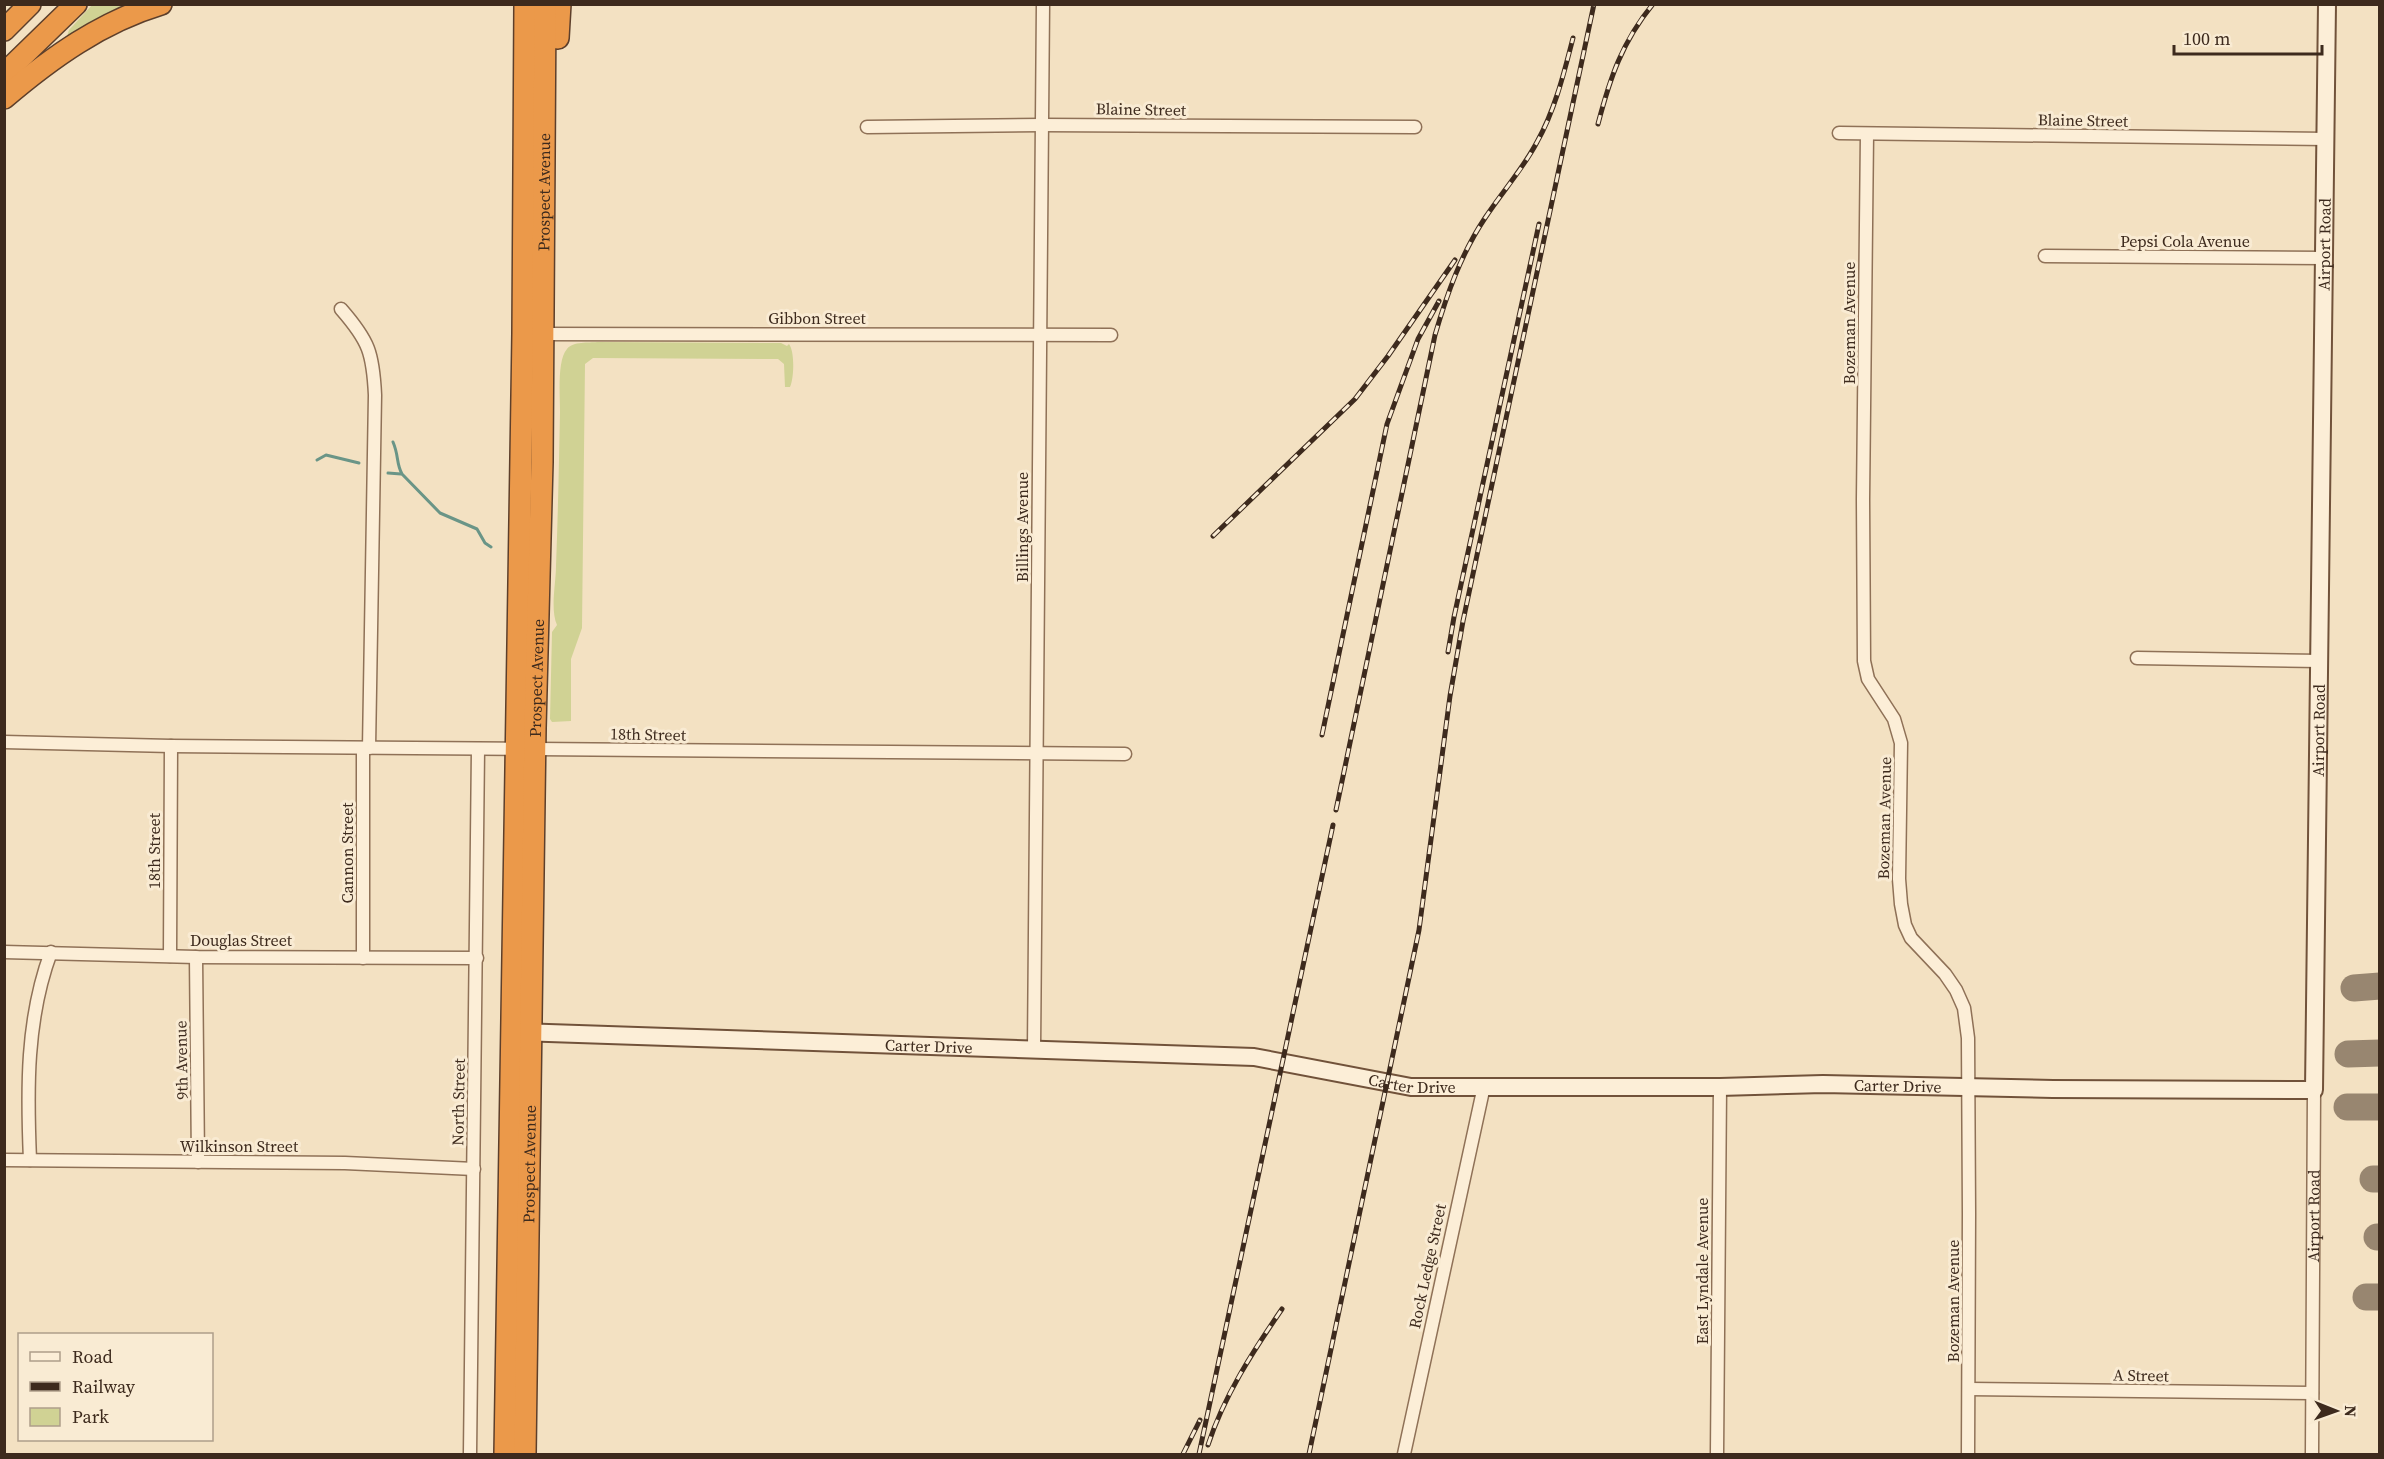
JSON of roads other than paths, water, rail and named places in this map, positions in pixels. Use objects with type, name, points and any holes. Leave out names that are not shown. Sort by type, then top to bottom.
[{"type":"highway","points":[[4,30],[30,4]]},
{"type":"highway","points":[[4,74],[76,4]]},
{"type":"highway","points":[[4,98],[43,66],[84,39],[117,21],[161,4]]},
{"type":"highway","name":"Prospect Avenue","points":[[505,1455],[506,1352],[521,1032],[533,334],[525,4]]},
{"type":"highway","name":"Prospect Avenue","points":[[533,334],[544,194],[545,4]]},
{"type":"highway","points":[[544,194],[553,125],[560,4]]},
{"type":"highway","name":"Prospect Avenue","points":[[521,1032],[527,1352],[525,1455]]},
{"type":"street","name":"Billings Avenue","points":[[1034,1049],[1043,4]]},
{"type":"street","name":"Airport Road","points":[[2312,1455],[2327,4]]},
{"type":"street","name":"Blaine Street","points":[[867,127],[1042,125],[1415,127]]},
{"type":"street","name":"Blaine Street","points":[[1839,133],[2327,139]]},
{"type":"street","name":"Bozeman Avenue","points":[[1867,134],[1863,510],[1864,661],[1868,680],[1894,719],[1902,743],[1899,879],[1905,925],[1911,938],[1945,974],[1956,990],[1964,1008],[1968,1038],[1968,1455]]},
{"type":"street","name":"Pepsi Cola Avenue","points":[[2045,256],[2325,258]]},
{"type":"street","name":"Cannon Street","points":[[341,309],[368,344],[374,365],[363,958]]},
{"type":"street","name":"Gibbon Street","points":[[533,334],[1112,335]]},
{"type":"street","points":[[2137,658],[2320,661]]},
{"type":"street","name":"18th Street","points":[[4,742],[171,746],[1125,754]]},
{"type":"street","name":"18th Street","points":[[170,956],[171,746]]},
{"type":"street","name":"North Street","points":[[470,1455],[478,749]]},
{"type":"street","name":"Douglas Street","points":[[4,952],[196,957],[477,958]]},
{"type":"street","points":[[30,1160],[27,1083],[40,980],[51,952]]},
{"type":"street","name":"9th Avenue","points":[[196,957],[198,1162]]},
{"type":"street","name":"Carter Drive","points":[[521,1032],[1254,1057],[1411,1088],[1720,1087],[1823,1084],[2314,1090]]},
{"type":"street","name":"Rock Ledge Street","points":[[1404,1455],[1484,1086]]},
{"type":"street","name":"East Lyndale Avenue","points":[[1717,1455],[1720,1087]]},
{"type":"street","name":"Wilkinson Street","points":[[4,1160],[345,1163],[474,1169]]},
{"type":"street","name":"A Street","points":[[1969,1389],[2312,1393]]},
{"type":"waterway","points":[[393,442],[402,474],[440,513],[477,529],[485,543],[491,547]]},
{"type":"waterway","points":[[317,460],[326,455],[359,463]]},
{"type":"waterway","points":[[388,473],[401,474]]},
{"type":"railway","points":[[1309,1454],[1419,930],[1450,696],[1463,621],[1594,4]]},
{"type":"railway","points":[[1598,124],[1618,61],[1633,32],[1653,4]]},
{"type":"railway","points":[[1336,810],[1435,335],[1450,289],[1469,246],[1485,218],[1525,162],[1543,130],[1558,91],[1573,38]]},
{"type":"railway","points":[[1448,652],[1539,224]]},
{"type":"railway","points":[[1213,536],[1355,399],[1455,260]]},
{"type":"railway","points":[[1322,735],[1387,424],[1418,339],[1439,301]]},
{"type":"railway","points":[[1199,1454],[1333,825]]},
{"type":"railway","points":[[1208,1445],[1231,1392],[1282,1309]]},
{"type":"railway","points":[[1183,1454],[1200,1420]]}]
